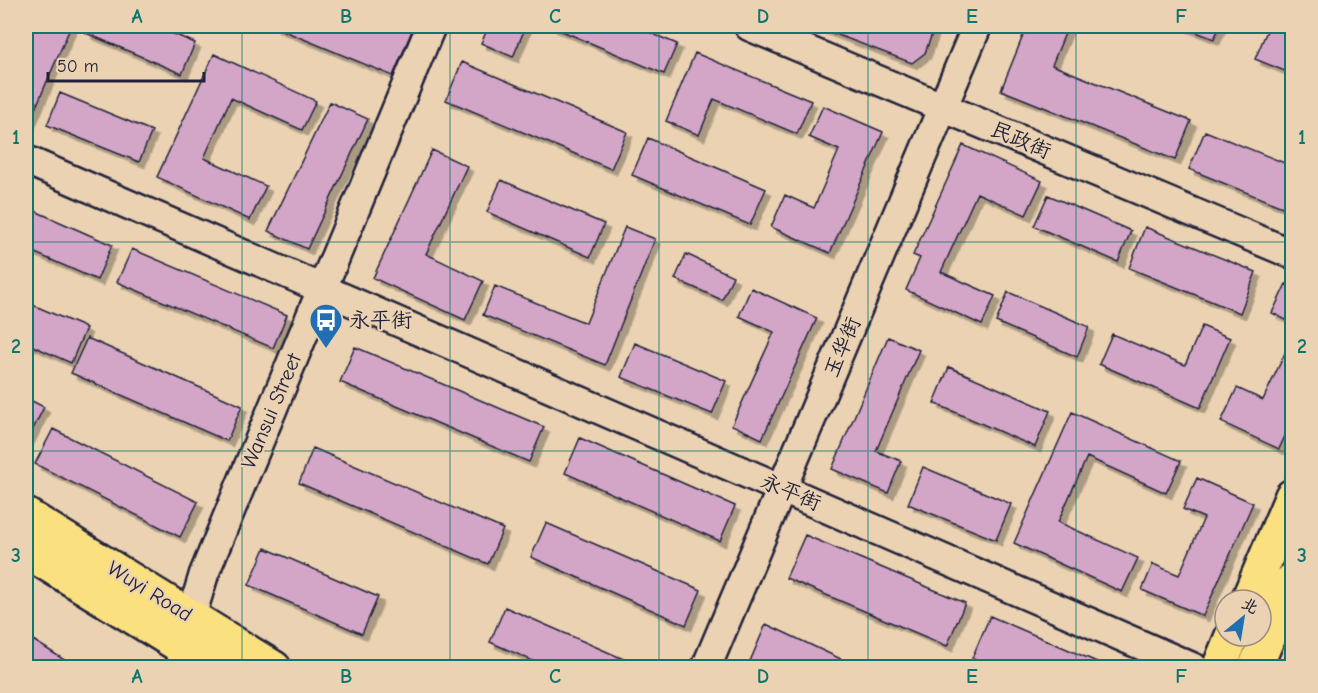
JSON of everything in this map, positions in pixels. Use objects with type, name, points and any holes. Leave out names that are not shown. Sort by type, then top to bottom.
[{"type":"main road","points":[[1253,588],[1293,495]]},
{"type":"main road","name":"Wuyi Road","points":[[26,515],[216,668]]},
{"type":"main road","name":"Wuyi Road","points":[[26,551],[185,644],[274,668]]},
{"type":"main road","points":[[1255,668],[1293,580]]},
{"type":"main road","points":[[1219,668],[1227,648]]},
{"type":"street","name":"Wansui Street","points":[[185,644],[204,574],[431,26]]},
{"type":"street","name":"民政街","points":[[749,26],[1293,254]]},
{"type":"street","name":"玉华街","points":[[706,668],[977,26]]},
{"type":"street","name":"永平街","points":[[26,160],[1194,668]]},
{"type":"building","points":[[26,26],[71,26],[26,130]]},
{"type":"building","points":[[89,26],[155,26],[195,43],[182,74],[86,33]]},
{"type":"building","points":[[272,26],[364,26],[375,30],[376,26],[414,26],[393,76]]},
{"type":"building","points":[[489,26],[526,26],[513,57],[481,43]]},
{"type":"building","points":[[550,26],[634,26],[677,44],[664,74]]},
{"type":"building","points":[[814,26],[935,26],[925,53],[912,63]]},
{"type":"building","points":[[1027,26],[1068,26],[1052,65],[1191,121],[1175,160],[1001,90]]},
{"type":"building","points":[[1181,26],[1220,26],[1214,39]]},
{"type":"building","points":[[1269,26],[1292,26],[1292,74],[1255,59]]},
{"type":"building","points":[[695,53],[811,101],[797,134],[714,99],[699,135],[666,121]]},
{"type":"building","points":[[214,54],[316,101],[302,130],[231,98],[204,158],[266,186],[250,220],[157,177]]},
{"type":"building","points":[[462,62],[627,132],[611,169],[446,100]]},
{"type":"building","points":[[60,93],[152,131],[139,162],[47,125]]},
{"type":"building","points":[[330,102],[368,119],[307,249],[268,231]]},
{"type":"building","points":[[823,106],[883,132],[830,253],[771,227],[785,195],[814,208],[839,150],[809,137]]},
{"type":"building","points":[[1205,131],[1292,166],[1292,211],[1189,169]]},
{"type":"building","points":[[648,138],[766,189],[750,225],[632,175]]},
{"type":"building","points":[[963,145],[1042,181],[1026,215],[977,193],[941,272],[995,296],[982,325],[906,290],[920,258],[913,255]]},
{"type":"building","points":[[432,150],[467,166],[426,254],[483,281],[465,320],[373,278]]},
{"type":"building","points":[[501,180],[604,224],[590,257],[487,212]]},
{"type":"building","points":[[1048,195],[1131,231],[1118,262],[1034,226]]},
{"type":"building","points":[[26,207],[112,245],[97,280],[26,249]]},
{"type":"building","points":[[625,227],[655,239],[605,365],[483,315],[495,286],[586,323]]},
{"type":"building","points":[[1145,227],[1256,272],[1240,313],[1129,268]]},
{"type":"building","points":[[132,249],[287,315],[273,348],[117,282]]},
{"type":"building","points":[[686,254],[733,276],[722,300],[675,279]]},
{"type":"building","points":[[1286,284],[1292,287],[1292,323],[1272,313]]},
{"type":"building","points":[[751,288],[817,318],[762,439],[732,425],[774,332],[739,316]]},
{"type":"building","points":[[1008,292],[1089,327],[1077,357],[996,322]]},
{"type":"building","points":[[26,302],[86,328],[71,363],[26,343]]},
{"type":"building","points":[[1202,326],[1230,338],[1200,408],[1099,364],[1112,334],[1185,365]]},
{"type":"building","points":[[888,337],[919,350],[876,451],[901,461],[888,493],[832,469]]},
{"type":"building","points":[[87,338],[242,406],[227,441],[71,373]]},
{"type":"building","points":[[1292,338],[1292,421],[1279,449],[1221,422],[1237,388],[1263,400]]},
{"type":"building","points":[[635,343],[726,381],[712,414],[621,377]]},
{"type":"building","points":[[355,347],[544,427],[529,462],[340,382]]},
{"type":"building","points":[[949,367],[1050,411],[1035,447],[934,403]]},
{"type":"building","points":[[26,398],[44,407],[26,443]]},
{"type":"building","points":[[1072,412],[1181,461],[1166,493],[1087,457],[1058,522],[1138,558],[1122,592],[1014,543]]},
{"type":"building","points":[[53,429],[198,502],[180,537],[35,464]]},
{"type":"building","points":[[580,438],[735,506],[720,541],[565,473]]},
{"type":"building","points":[[313,448],[503,529],[488,564],[299,483]]},
{"type":"building","points":[[923,467],[1011,504],[996,540],[908,504]]},
{"type":"building","points":[[1197,478],[1253,503],[1215,588],[1213,588],[1213,593],[1203,616],[1142,590],[1153,564],[1179,575],[1204,518],[1183,509]]},
{"type":"building","points":[[546,523],[701,590],[686,625],[531,557]]},
{"type":"building","points":[[805,535],[965,603],[947,646],[786,578]]},
{"type":"building","points":[[265,548],[378,597],[362,634],[249,585]]},
{"type":"building","points":[[505,607],[644,668],[549,668],[490,642]]},
{"type":"building","points":[[990,616],[1111,668],[995,668],[972,658]]},
{"type":"building","points":[[766,624],[860,668],[751,668],[748,666]]},
{"type":"building","points":[[33,640],[77,668],[26,668],[26,651]]},
{"type":"place","name":"永平街","points":[[326,349]]}]
